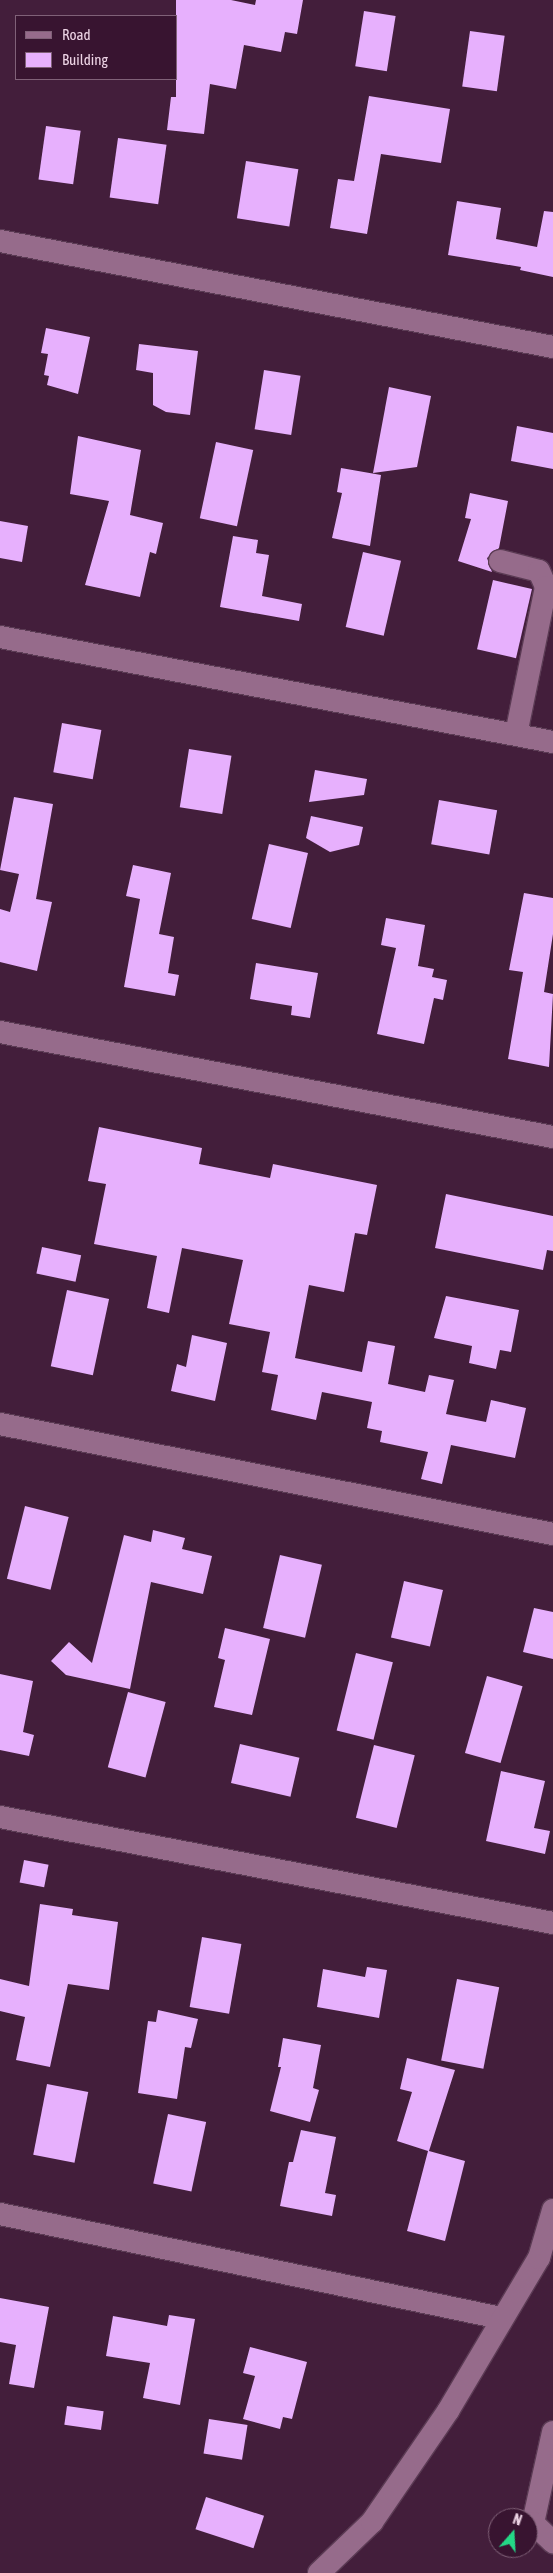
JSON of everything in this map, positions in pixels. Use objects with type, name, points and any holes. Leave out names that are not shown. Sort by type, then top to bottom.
[{"type":"street","points":[[0,241],[553,347]]},
{"type":"street","points":[[500,561],[539,571],[546,587],[516,734]]},
{"type":"street","points":[[0,637],[553,742]]},
{"type":"street","points":[[0,1032],[553,1137]]},
{"type":"street","points":[[0,1424],[553,1534]]},
{"type":"street","points":[[0,1817],[553,1922]]},
{"type":"street","points":[[319,2573],[372,2522],[448,2411],[501,2318],[539,2258],[553,2210]]},
{"type":"street","points":[[0,2214],[501,2318]]},
{"type":"street","points":[[553,2432],[533,2523],[553,2542]]},
{"type":"building","points":[[176,0],[231,0],[255,5],[256,0],[303,0],[297,34],[285,32],[281,52],[244,45],[236,89],[210,84],[204,134],[167,130],[171,97],[176,97],[176,80],[178,80],[178,15],[176,15]]},
{"type":"building","points":[[364,11],[396,16],[387,71],[355,66]]},
{"type":"building","points":[[470,31],[505,36],[497,91],[462,86]]},
{"type":"building","points":[[369,96],[450,109],[441,163],[381,154],[367,234],[330,228],[338,179],[354,181]]},
{"type":"building","points":[[46,126],[81,131],[73,184],[38,179]]},
{"type":"building","points":[[118,138],[167,145],[158,204],[110,197]]},
{"type":"building","points":[[246,161],[298,169],[289,227],[237,218]]},
{"type":"building","points":[[457,201],[501,208],[496,239],[537,247],[544,211],[553,212],[553,277],[520,270],[521,267],[448,255]]},
{"type":"building","points":[[46,328],[90,337],[78,394],[47,385],[49,376],[44,375],[48,354],[41,353]]},
{"type":"building","points":[[139,344],[198,351],[190,415],[166,412],[153,405],[153,373],[136,370]]},
{"type":"building","points":[[264,370],[301,376],[291,435],[255,429]]},
{"type":"building","points":[[389,387],[431,396],[417,467],[373,473]]},
{"type":"building","points":[[517,426],[553,433],[553,469],[511,461]]},
{"type":"building","points":[[78,436],[141,450],[130,515],[163,523],[156,554],[150,552],[140,597],[85,585],[109,501],[70,494]]},
{"type":"building","points":[[216,442],[253,450],[237,526],[200,518]]},
{"type":"building","points":[[341,468],[381,475],[370,546],[332,538],[342,493],[337,492]]},
{"type":"building","points":[[470,493],[508,501],[499,548],[487,558],[492,572],[458,561],[471,519],[465,518]]},
{"type":"building","points":[[0,521],[28,526],[22,562],[0,558]]},
{"type":"building","points":[[233,536],[258,540],[256,553],[269,555],[262,596],[302,604],[299,621],[220,607]]},
{"type":"building","points":[[363,552],[401,561],[384,636],[346,627]]},
{"type":"building","points":[[493,580],[532,589],[516,658],[477,649]]},
{"type":"building","points":[[62,723],[101,730],[93,779],[53,772]]},
{"type":"building","points":[[189,749],[231,756],[222,814],[180,807]]},
{"type":"building","points":[[315,770],[367,779],[364,795],[309,802]]},
{"type":"building","points":[[14,797],[53,804],[36,899],[52,902],[37,971],[0,962],[0,909],[10,912],[19,874],[0,870]]},
{"type":"building","points":[[439,800],[497,810],[489,855],[431,844]]},
{"type":"building","points":[[311,816],[363,827],[359,845],[330,852],[306,838]]},
{"type":"building","points":[[269,844],[308,853],[291,928],[252,919]]},
{"type":"building","points":[[133,865],[171,873],[159,934],[174,937],[168,973],[179,975],[175,996],[124,987],[140,899],[126,896]]},
{"type":"building","points":[[524,893],[553,898],[553,934],[544,992],[553,994],[549,1067],[508,1059],[523,972],[509,970]]},
{"type":"building","points":[[386,918],[425,925],[418,966],[434,969],[432,977],[447,980],[443,1000],[434,998],[424,1044],[377,1034],[396,948],[381,945]]},
{"type":"building","points":[[256,963],[318,973],[310,1018],[291,1015],[292,1006],[250,999]]},
{"type":"building","points":[[99,1127],[202,1148],[199,1164],[270,1178],[273,1164],[377,1185],[367,1235],[355,1233],[344,1292],[309,1285],[295,1358],[362,1372],[368,1341],[395,1346],[388,1384],[425,1392],[429,1375],[454,1380],[446,1414],[486,1422],[491,1400],[526,1408],[515,1458],[451,1445],[442,1484],[421,1479],[428,1452],[380,1442],[382,1431],[367,1428],[372,1402],[322,1392],[316,1420],[271,1410],[278,1375],[262,1372],[270,1332],[229,1324],[243,1260],[182,1248],[169,1313],[147,1308],[157,1256],[94,1244],[106,1184],[88,1181]]},
{"type":"building","points":[[446,1194],[553,1216],[553,1251],[547,1250],[543,1270],[435,1248]]},
{"type":"building","points":[[42,1247],[81,1255],[76,1282],[36,1273]]},
{"type":"building","points":[[67,1290],[109,1299],[93,1375],[51,1366]]},
{"type":"building","points":[[446,1296],[519,1310],[511,1352],[500,1350],[496,1369],[469,1363],[472,1346],[434,1338]]},
{"type":"building","points":[[192,1335],[227,1343],[215,1401],[171,1391],[177,1364],[186,1367]]},
{"type":"building","points":[[25,1506],[69,1517],[51,1590],[7,1579]]},
{"type":"building","points":[[153,1530],[185,1538],[182,1549],[212,1556],[203,1594],[151,1582],[130,1689],[66,1675],[51,1661],[69,1642],[92,1663],[124,1535],[151,1542]]},
{"type":"building","points":[[280,1555],[322,1565],[305,1638],[263,1628]]},
{"type":"building","points":[[404,1581],[443,1590],[430,1647],[391,1638]]},
{"type":"building","points":[[534,1608],[553,1612],[553,1659],[523,1652]]},
{"type":"building","points":[[225,1628],[270,1639],[252,1715],[214,1707],[225,1660],[218,1658]]},
{"type":"building","points":[[356,1653],[393,1662],[374,1740],[337,1731]]},
{"type":"building","points":[[0,1674],[33,1681],[23,1732],[34,1735],[29,1756],[0,1750]]},
{"type":"building","points":[[487,1676],[523,1686],[501,1763],[465,1753]]},
{"type":"building","points":[[128,1692],[166,1702],[145,1777],[108,1767]]},
{"type":"building","points":[[240,1744],[299,1758],[290,1797],[231,1783]]},
{"type":"building","points":[[374,1745],[415,1755],[397,1828],[356,1818]]},
{"type":"building","points":[[501,1771],[545,1781],[534,1828],[550,1831],[545,1854],[486,1841]]},
{"type":"building","points":[[24,1860],[49,1865],[44,1887],[20,1883]]},
{"type":"building","points":[[40,1904],[73,1909],[72,1915],[118,1922],[109,1990],[68,1984],[50,2067],[16,2060],[25,2017],[0,2011],[0,1979],[29,1986]]},
{"type":"building","points":[[202,1937],[241,1944],[229,2014],[190,2007]]},
{"type":"building","points":[[367,1967],[387,1970],[379,2018],[317,2007],[323,1969],[365,1977]]},
{"type":"building","points":[[457,1979],[499,1987],[483,2069],[441,2060]]},
{"type":"building","points":[[158,2010],[198,2019],[191,2048],[185,2047],[177,2099],[138,2093],[148,2021],[156,2022]]},
{"type":"building","points":[[283,2038],[321,2045],[313,2088],[319,2090],[310,2122],[270,2111],[281,2067],[278,2067]]},
{"type":"building","points":[[407,2058],[455,2070],[429,2151],[465,2161],[445,2241],[407,2231],[428,2151],[397,2141],[412,2092],[400,2089]]},
{"type":"building","points":[[47,2084],[88,2092],[74,2163],[33,2155]]},
{"type":"building","points":[[168,2114],[206,2122],[191,2192],[153,2183]]},
{"type":"building","points":[[301,2130],[336,2137],[325,2193],[336,2195],[332,2216],[280,2206],[289,2162],[293,2162]]},
{"type":"building","points":[[0,2298],[49,2307],[34,2388],[9,2384],[16,2345],[0,2342]]},
{"type":"building","points":[[169,2315],[195,2319],[180,2405],[143,2398],[150,2363],[106,2356],[113,2316],[167,2326]]},
{"type":"building","points":[[250,2347],[307,2362],[292,2419],[283,2417],[280,2429],[243,2419],[255,2376],[243,2373]]},
{"type":"building","points":[[67,2406],[104,2411],[101,2430],[64,2425]]},
{"type":"building","points":[[209,2419],[248,2425],[242,2460],[204,2454]]},
{"type":"building","points":[[206,2497],[264,2516],[254,2548],[195,2529]]}]
